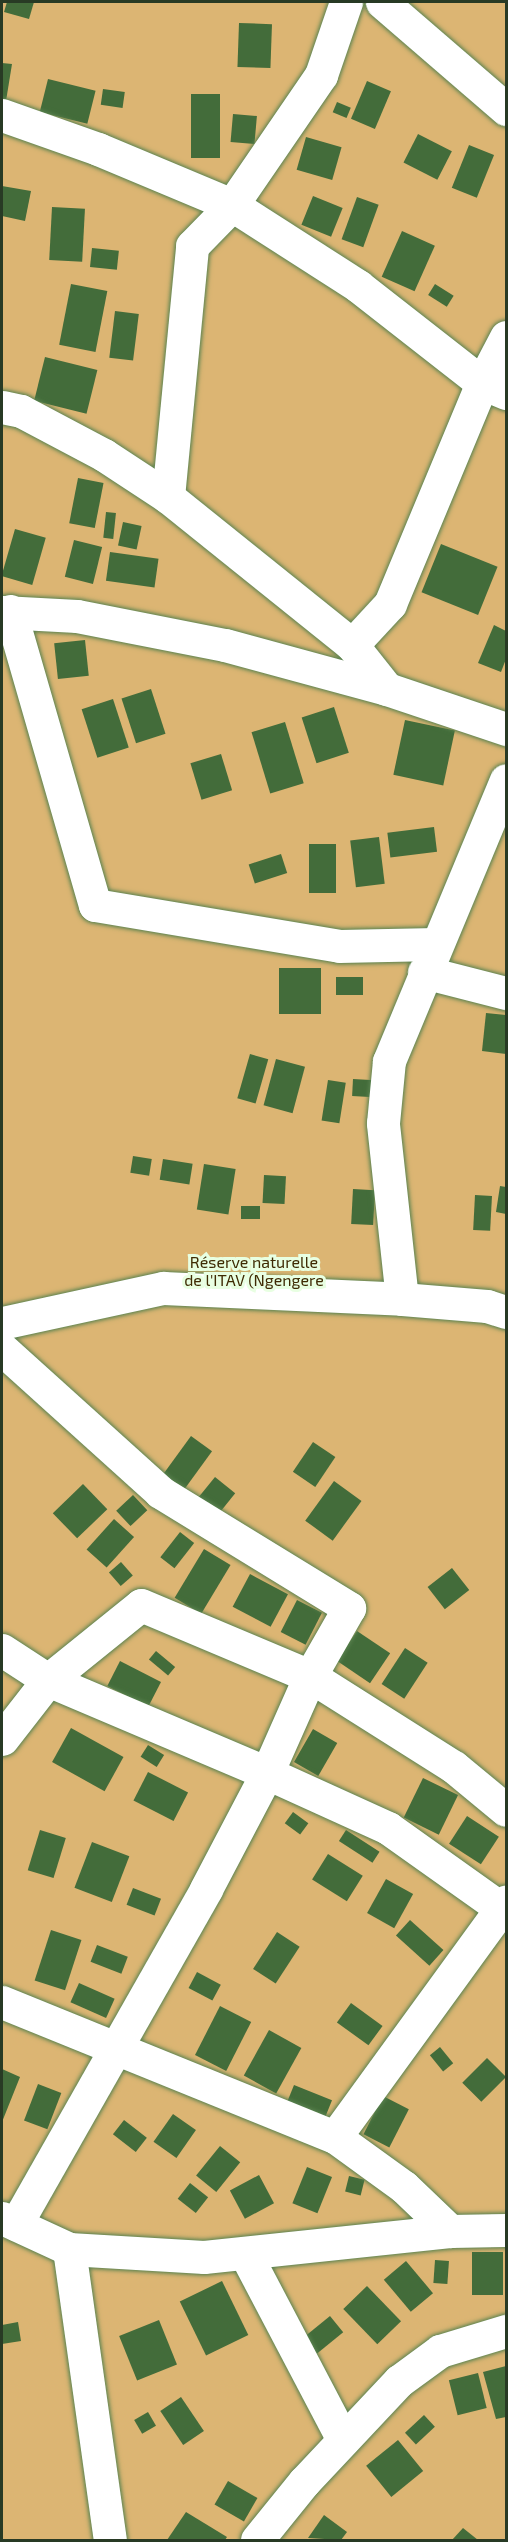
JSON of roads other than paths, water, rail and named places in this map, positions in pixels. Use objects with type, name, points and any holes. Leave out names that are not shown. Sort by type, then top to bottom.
[{"type":"street","points":[[168,497],[192,246],[232,205],[321,75],[346,2]]},
{"type":"street","points":[[382,2],[507,109]]},
{"type":"street","points":[[2,115],[98,149],[232,205],[358,286],[494,388]]},
{"type":"street","points":[[352,645],[390,604],[494,388],[507,337]]},
{"type":"street","points":[[2,407],[21,411],[104,455],[168,497],[352,645],[387,689]]},
{"type":"street","points":[[507,729],[387,689],[225,645],[77,616],[5,611],[95,905],[339,946],[430,958],[507,993]]},
{"type":"street","points":[[402,1299],[383,1123],[389,1061],[430,958],[507,780]]},
{"type":"street","points":[[2,1323],[163,1288],[402,1299],[487,1306],[507,1312]]},
{"type":"street","points":[[2,1349],[160,1492],[349,1608],[310,1676],[267,1773],[206,1889],[9,2221],[69,2249],[204,2257],[450,2231],[507,2230]]},
{"type":"street","points":[[2,1739],[48,1680],[141,1605],[310,1676],[454,1767],[507,1810]]},
{"type":"street","points":[[2,1650],[48,1680],[267,1773],[388,1828],[504,1906],[335,2137]]},
{"type":"street","points":[[2,2002],[112,2050],[335,2137],[404,2187],[450,2231]]},
{"type":"street","points":[[69,2249],[110,2541]]},
{"type":"street","points":[[245,2253],[343,2440]]},
{"type":"street","points":[[257,2541],[343,2440],[399,2381],[440,2352],[507,2331]]},
{"type":"park label","name":"Réserve naturelle de l'ITAV (Ngengere","points":[[254,1271]]}]
